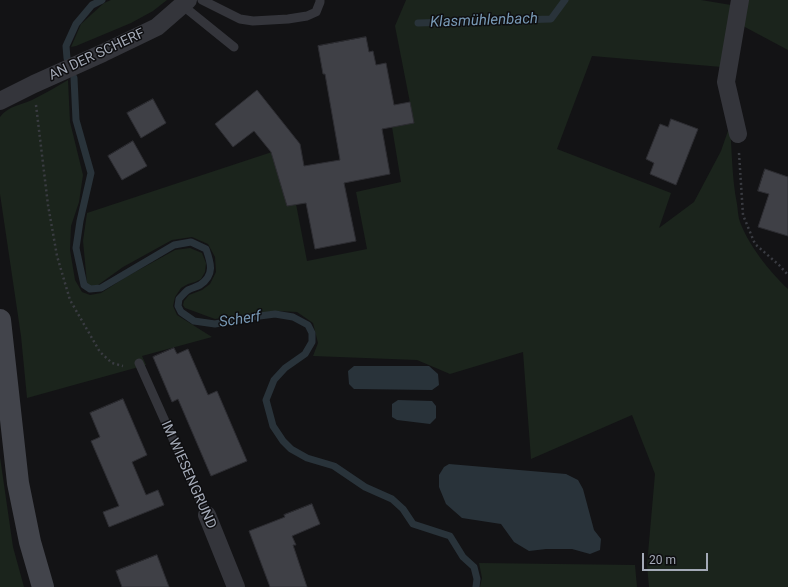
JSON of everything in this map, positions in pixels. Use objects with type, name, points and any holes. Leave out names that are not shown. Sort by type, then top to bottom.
[{"type":"main road","points":[[0,320],[18,483],[30,542],[43,587]]},
{"type":"street","points":[[738,134],[726,82],[740,0]]},
{"type":"street","name":"AN DER SCHERF","points":[[0,101],[34,84],[103,54],[157,27],[185,2]]},
{"type":"street","name":"IM WIESENGRUND","points":[[206,515],[236,587]]},
{"type":"lane","points":[[202,0],[240,19],[253,21],[288,19],[307,16],[316,12],[320,0]]},
{"type":"lane","points":[[185,2],[234,47]]},
{"type":"lane","name":"IM WIESENGRUND","points":[[139,363],[206,515]]},
{"type":"path","points":[[34,84],[48,204],[57,256],[70,300],[100,352],[112,363],[123,366],[139,363]]},
{"type":"path","points":[[738,134],[743,216],[755,244],[788,274]]},
{"type":"shaded area","points":[[111,0],[167,0],[153,11],[131,23],[71,47],[81,24],[104,3]]},
{"type":"shaded area","points":[[406,0],[701,0],[731,5],[722,67],[592,56],[557,149],[671,193],[659,228],[694,202],[721,151],[730,125],[734,185],[740,222],[754,249],[774,275],[788,289],[788,587],[649,587],[647,565],[655,474],[632,415],[531,459],[523,352],[450,374],[417,360],[313,356],[318,343],[313,323],[297,312],[279,311],[215,319],[185,308],[183,305],[184,301],[189,295],[202,290],[210,284],[216,272],[215,257],[208,244],[192,237],[172,240],[123,267],[98,285],[91,286],[87,283],[83,241],[87,213],[272,152],[287,206],[296,204],[307,261],[367,249],[356,192],[401,182],[392,127],[414,123],[395,26]]},
{"type":"shaded area","points":[[748,0],[788,0],[788,50],[743,26]]},
{"type":"shaded area","points":[[68,80],[70,122],[83,175],[79,202],[71,226],[70,250],[75,280],[82,292],[90,295],[101,293],[126,277],[175,250],[190,248],[202,253],[206,263],[205,272],[201,279],[181,288],[175,297],[173,306],[177,315],[212,337],[142,356],[146,365],[27,398],[21,336],[0,194],[0,117],[7,110],[32,100]]},
{"type":"shaded area","points":[[354,366],[429,366],[438,374],[439,385],[432,390],[354,389],[349,384],[348,371]]},
{"type":"shaded area","points":[[398,400],[432,401],[436,406],[436,418],[430,424],[397,420],[392,417],[392,404]]},
{"type":"shaded area","points":[[0,457],[13,547],[24,587],[0,587]]},
{"type":"shaded area","points":[[449,464],[566,474],[578,480],[583,489],[594,530],[601,539],[600,550],[590,554],[572,549],[546,549],[529,551],[514,542],[501,524],[462,518],[446,504],[439,487],[439,475],[444,467]]},
{"type":"shaded area","points":[[479,563],[635,565],[637,587],[480,587],[482,578]]},
{"type":"building","points":[[366,37],[369,52],[373,51],[376,65],[386,63],[394,105],[410,102],[414,123],[382,129],[390,174],[344,183],[356,241],[315,249],[306,203],[287,206],[271,152],[254,131],[233,147],[215,124],[257,90],[300,144],[304,166],[340,160],[325,74],[323,74],[318,46]]},
{"type":"building","points":[[153,99],[166,123],[141,138],[127,113]]},
{"type":"building","points":[[671,119],[698,129],[676,185],[650,174],[654,163],[646,159],[660,124],[668,127]]},
{"type":"building","points":[[133,141],[147,166],[122,180],[108,156]]},
{"type":"building","points":[[765,169],[788,177],[788,236],[758,227],[769,194],[758,191]]},
{"type":"building","points":[[174,348],[177,354],[188,349],[208,395],[217,391],[247,461],[211,476],[178,399],[172,402],[153,357]]},
{"type":"building","points":[[123,399],[147,455],[132,462],[146,495],[158,490],[164,505],[109,527],[103,512],[119,506],[91,441],[100,437],[90,413]]},
{"type":"building","points":[[312,504],[320,524],[292,536],[296,545],[293,545],[307,587],[270,587],[249,531],[285,517],[284,515]]},
{"type":"building","points":[[157,555],[169,587],[122,587],[116,571]]},
{"type":"waterway","name":"Scherf","points":[[67,58],[66,46],[76,24],[92,5],[102,0]]},
{"type":"waterway","name":"Klasmühlenbach","points":[[418,23],[551,19],[565,0]]},
{"type":"waterway","name":"Scherf","points":[[74,78],[76,120],[91,173],[80,221],[76,248],[84,285],[90,289],[101,288],[174,245],[191,242],[206,249],[210,264],[210,273],[205,281],[188,290],[179,299],[178,306],[181,312],[194,321],[215,324],[275,314],[293,317],[308,325],[312,333],[312,342],[305,354],[285,368],[274,380],[266,400],[273,426],[283,441],[291,449],[307,458],[334,466],[365,487],[392,499],[403,509],[413,524],[450,536],[463,557],[474,567],[477,579],[476,587]]}]
